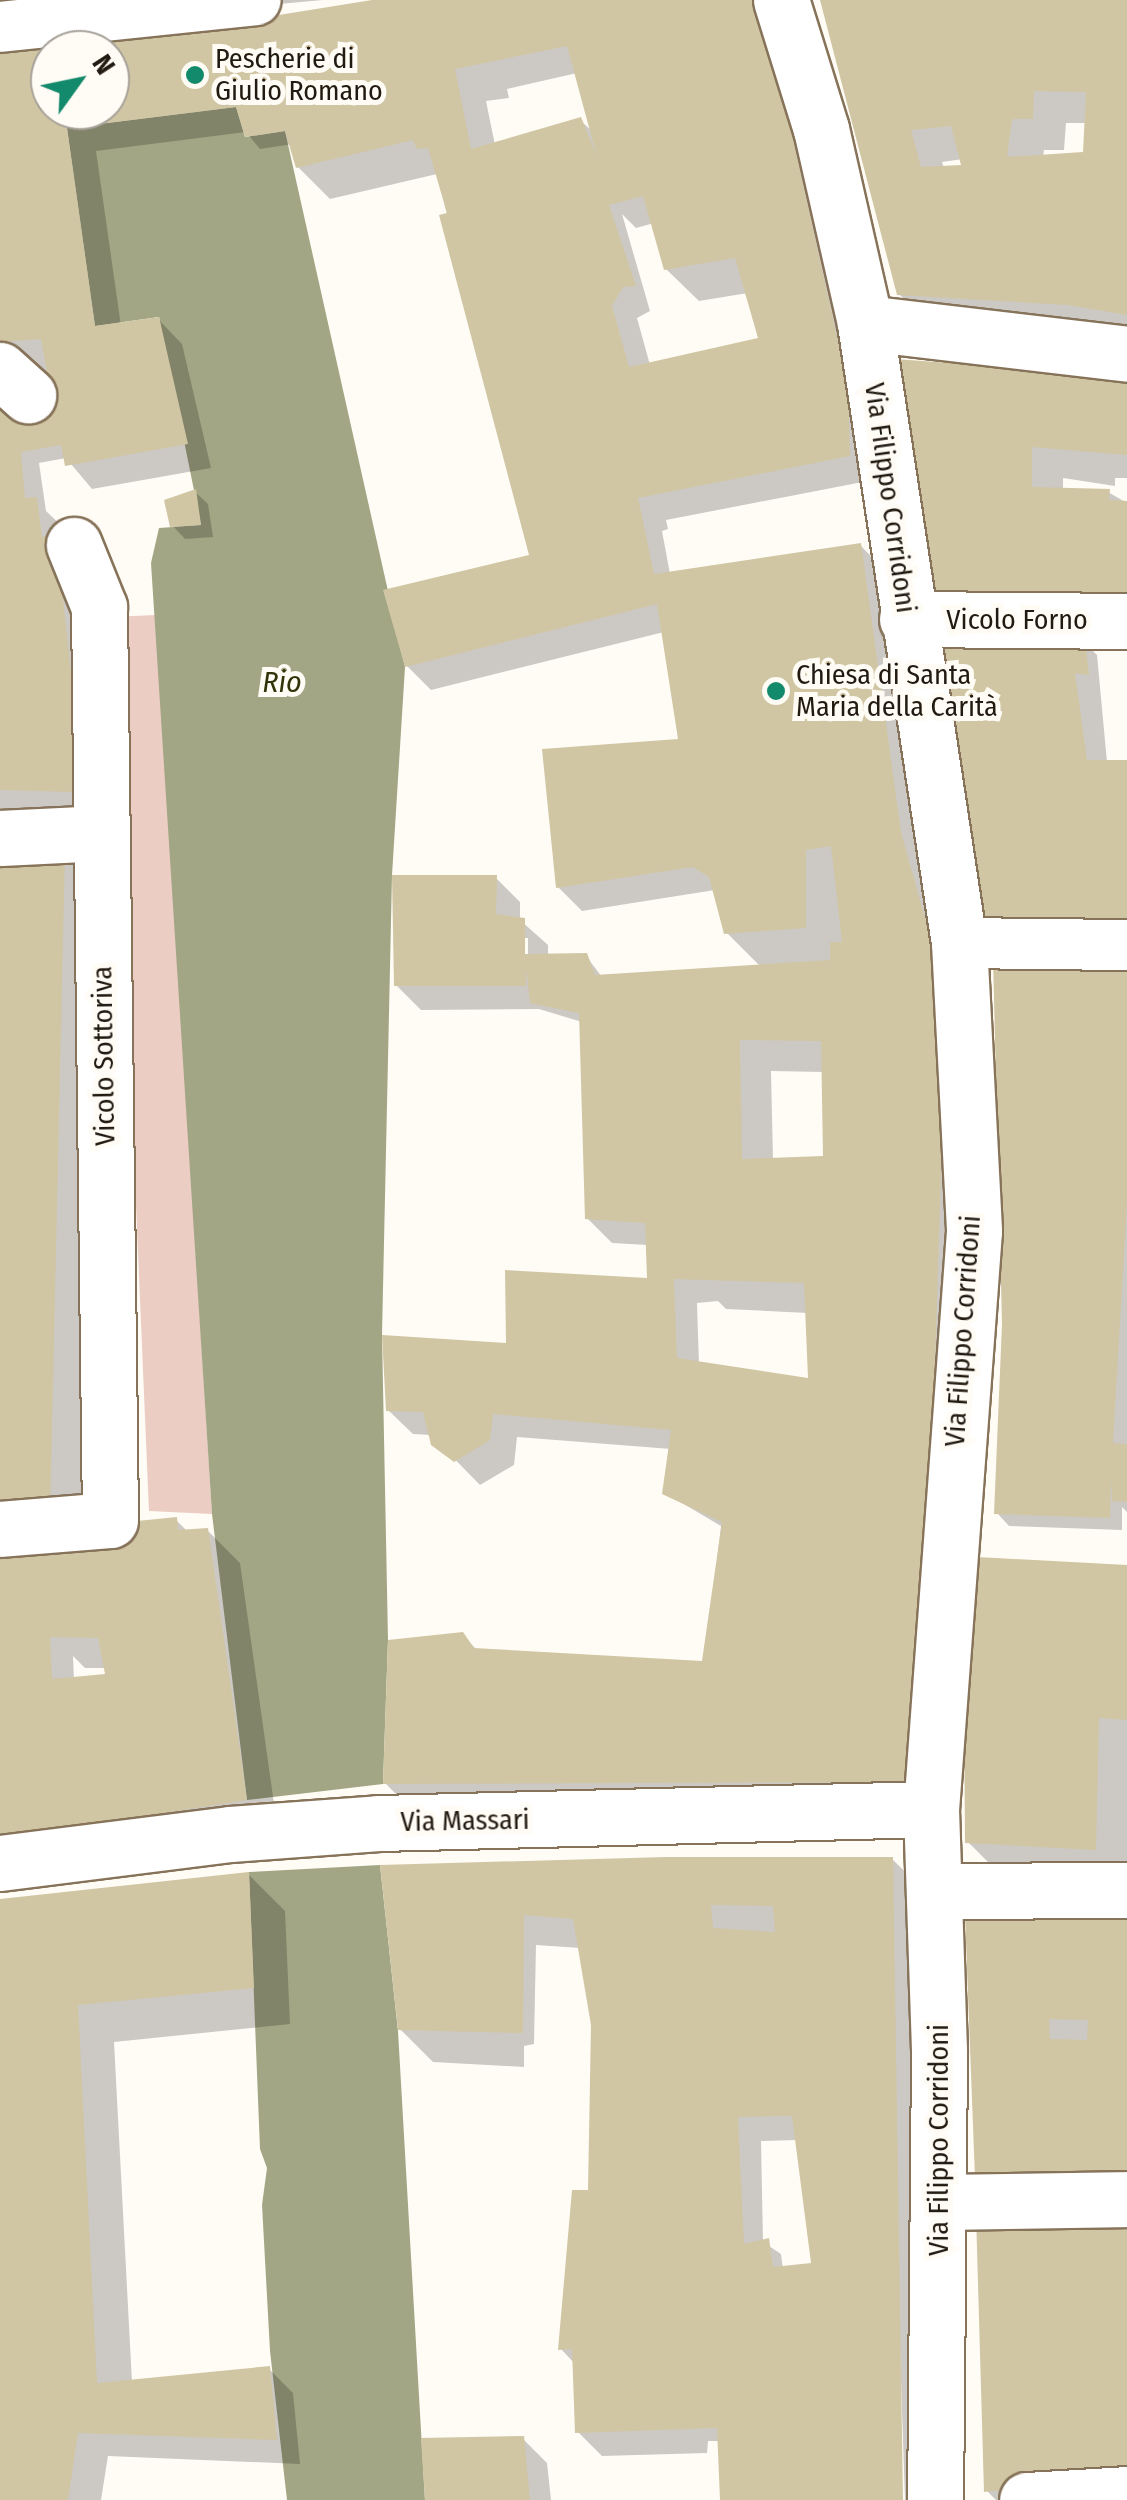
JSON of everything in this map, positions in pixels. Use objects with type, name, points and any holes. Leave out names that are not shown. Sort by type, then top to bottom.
[{"type":"street","points":[[24,27],[254,0]]},
{"type":"street","name":"Via Filippo Corridoni","points":[[782,0],[820,128],[865,323],[959,943],[974,1231],[931,1809],[938,1891],[935,2500]]},
{"type":"street","points":[[865,323],[1127,354]]},
{"type":"street","name":"Vicolo Sottoriva","points":[[0,1530],[110,1520],[99,607],[74,546]]},
{"type":"street","name":"Vicolo Forno","points":[[907,619],[1127,621]]},
{"type":"street","points":[[0,838],[101,834]]},
{"type":"street","points":[[959,943],[1127,945]]},
{"type":"street","name":"Via Massari","points":[[0,1863],[230,1834],[379,1824],[931,1809]]},
{"type":"street","points":[[938,1891],[1127,1890]]},
{"type":"street","points":[[939,2202],[1127,2198]]},
{"type":"street","points":[[1027,2500],[1127,2494]]},
{"type":"shaded area","points":[[156,615],[212,1514],[149,1511],[111,617]]},
{"type":"water","name":"Rio","points":[[236,107],[245,137],[285,131],[405,667],[392,875],[382,1335],[388,1640],[383,1784],[247,1800],[212,1514],[151,563],[159,528],[201,525],[159,317],[95,326],[67,130],[130,130],[130,120]]},
{"type":"water","points":[[380,1865],[398,2031],[425,2500],[287,2500],[270,2351],[262,2205],[267,2168],[260,2149],[249,1872]]},
{"type":"building","points":[[372,0],[762,0],[848,387],[850,456],[638,498],[654,574],[861,543],[901,832],[931,940],[944,1077],[934,1395],[905,1782],[383,1784],[388,1640],[463,1632],[474,1648],[702,1661],[722,1522],[662,1494],[671,1430],[493,1414],[490,1440],[454,1462],[431,1445],[423,1412],[386,1411],[382,1335],[506,1343],[505,1270],[647,1278],[645,1223],[585,1219],[579,1013],[530,1003],[526,967],[526,986],[394,986],[392,875],[497,875],[496,914],[525,918],[525,954],[587,953],[595,975],[830,960],[830,942],[842,942],[831,846],[806,850],[806,928],[724,934],[709,877],[693,867],[556,888],[542,749],[678,739],[657,604],[405,667],[383,590],[529,555],[439,215],[447,213],[428,148],[417,149],[413,140],[296,168],[285,131],[245,137],[236,107],[130,120],[130,39]],"holes":[[[567,46],[597,157],[581,117],[471,149],[455,69]],[[643,196],[664,270],[735,258],[758,338],[629,367],[612,306],[623,287],[636,286],[609,205]],[[740,1040],[821,1041],[823,1156],[742,1159]],[[674,1279],[804,1283],[808,1378],[677,1358]]]},
{"type":"building","points":[[820,0],[1127,0],[1127,315],[1068,305],[897,295]],"holes":[[[1034,91],[1086,92],[1083,152],[1007,157],[1012,119],[1033,119]],[[951,126],[961,165],[921,167],[911,130]]]},
{"type":"building","points":[[30,50],[30,130],[67,130],[95,326],[159,317],[188,444],[65,466],[61,445],[21,452],[25,498],[37,497],[42,537],[56,534],[74,701],[73,792],[0,790],[0,394],[51,394],[41,339],[0,342],[0,51]]},
{"type":"building","points":[[895,359],[1127,376],[1127,455],[1032,447],[1032,487],[1110,489],[1109,500],[1127,501],[1127,600],[920,606]]},
{"type":"building","points":[[196,489],[201,525],[170,527],[164,500]]},
{"type":"building","points":[[933,628],[1085,640],[1089,675],[1075,673],[1087,760],[1127,760],[1127,929],[983,934]]},
{"type":"building","points":[[65,851],[50,1517],[0,1519],[0,852]]},
{"type":"building","points":[[993,958],[1127,962],[1127,1202],[1113,1443],[1127,1444],[1127,1502],[1112,1501],[1111,1476],[1110,1518],[994,1514],[1002,1324]]},
{"type":"building","points":[[177,1517],[178,1530],[208,1528],[247,1800],[0,1838],[0,1552],[42,1535],[136,1531],[137,1521]],"holes":[[[50,1637],[98,1638],[105,1674],[52,1679]]]},
{"type":"building","points":[[977,1557],[1127,1565],[1127,1720],[1099,1718],[1096,1850],[965,1843],[964,1704]]},
{"type":"building","points":[[666,1857],[893,1857],[903,2500],[720,2500],[717,2428],[575,2433],[572,2349],[558,2350],[572,2190],[588,2190],[591,2025],[573,1919],[524,1915],[523,2033],[398,2030],[380,1865]],"holes":[[[711,1905],[773,1906],[775,1932],[713,1928]],[[792,2116],[811,2263],[773,2267],[769,2238],[744,2244],[738,2117]]]},
{"type":"building","points":[[249,1872],[254,1988],[78,2005],[97,2383],[270,2366],[277,2440],[78,2433],[68,2500],[0,2500],[0,1899]]},
{"type":"building","points":[[1127,1914],[1127,2176],[975,2178],[965,1915]],"holes":[[[1049,2019],[1088,2020],[1087,2040],[1050,2039]]]},
{"type":"building","points":[[1127,2210],[1127,2476],[984,2492],[976,2214]]},
{"type":"building","points":[[524,2436],[530,2500],[425,2500],[421,2438]]},
{"type":"place","name":"Pescherie di Giulio Romano","points":[[195,75]]},
{"type":"place","name":"Chiesa di Santa Maria della Carità","points":[[776,691]]}]
